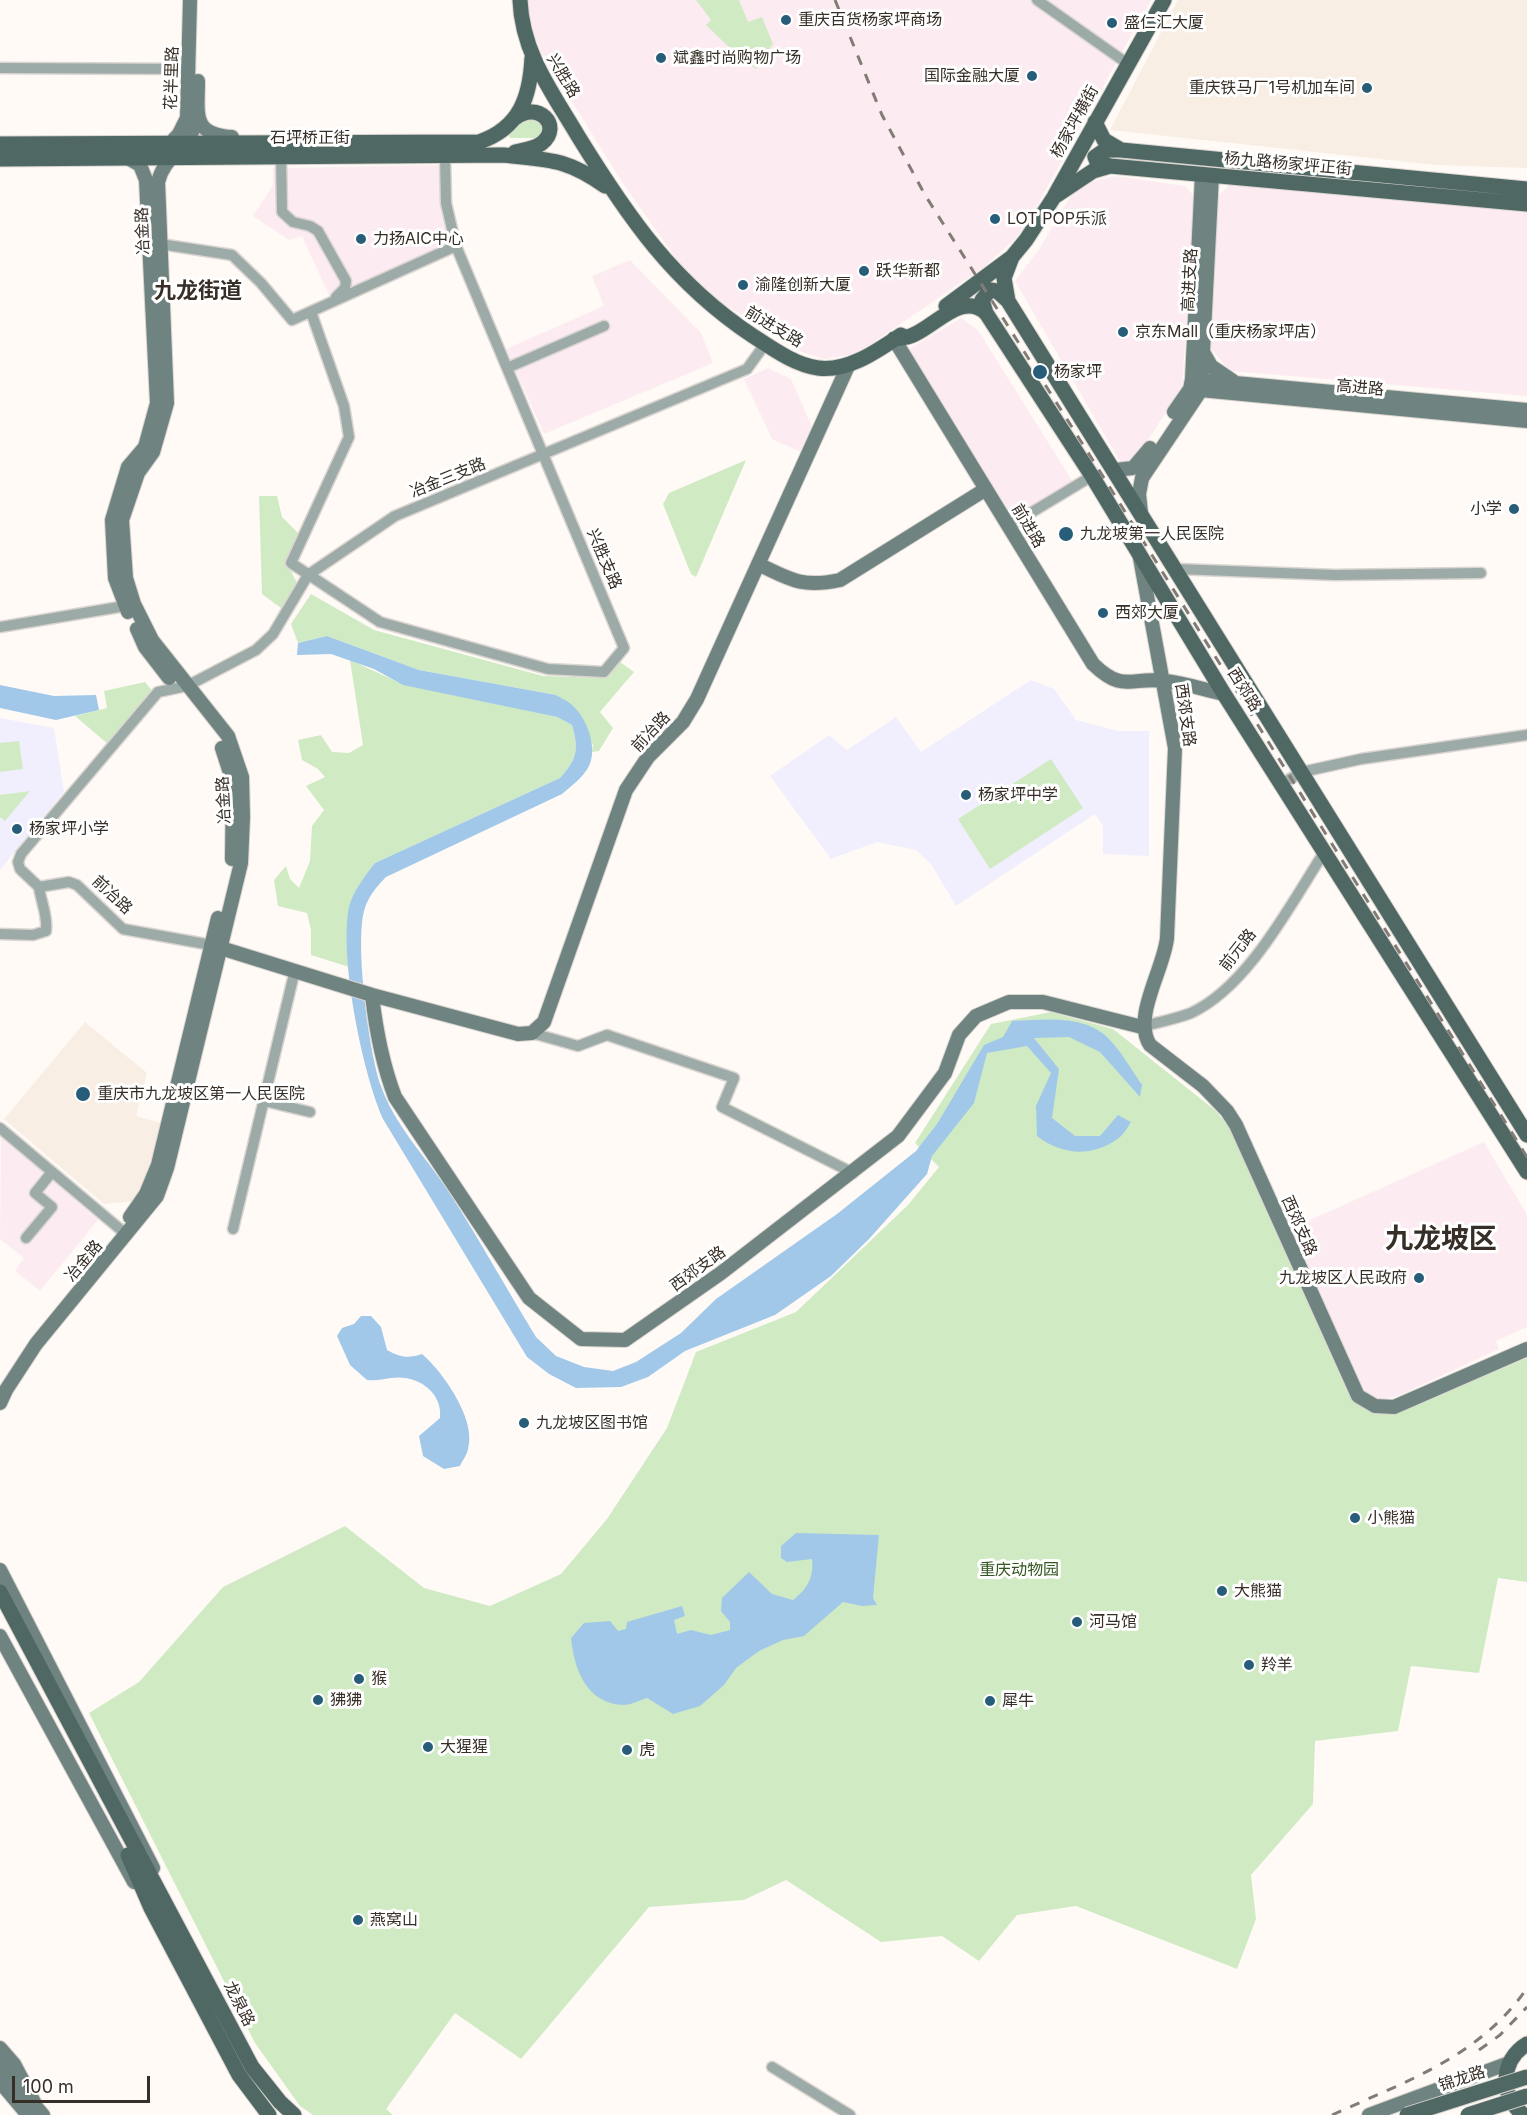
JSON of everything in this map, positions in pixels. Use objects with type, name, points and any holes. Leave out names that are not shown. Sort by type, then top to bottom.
[{"type":"main road","name":"兴胜路","points":[[520,0],[521,18],[532,58],[576,132]]},
{"type":"main road","name":"杨家坪横街","points":[[1012,257],[1054,197],[1164,0]]},
{"type":"main road","name":"石坪桥正街","points":[[0,159],[126,157],[172,149],[260,143],[470,143],[494,135],[510,121],[526,101],[532,58]]},
{"type":"main road","points":[[503,155],[536,147],[544,141],[549,132],[546,118],[534,111],[525,111],[510,121]]},
{"type":"main road","points":[[1095,122],[1104,140],[1121,150]]},
{"type":"main road","name":"前进支路","points":[[576,132],[611,190],[646,240],[687,285],[709,305],[765,344],[797,362],[819,368],[848,366],[972,289],[1012,257]]},
{"type":"main road","name":"石坪桥正街","points":[[0,144],[139,143],[213,156],[503,155],[560,161],[587,173],[611,190]]},
{"type":"main road","points":[[1110,166],[1097,162],[1095,157],[1105,150],[1121,150]]},
{"type":"main road","name":"杨九路杨家坪正街","points":[[1121,150],[1527,189]]},
{"type":"main road","name":"杨九路杨家坪正街","points":[[1054,197],[1093,171],[1110,166],[1527,204]]},
{"type":"main road","name":"西郊路","points":[[1012,257],[1004,278],[1008,301],[1177,569],[1527,1135]]},
{"type":"main road","points":[[986,313],[982,300],[990,290],[997,291],[1008,301]]},
{"type":"main road","points":[[894,339],[913,335],[965,306],[975,306],[986,313]]},
{"type":"main road","name":"西郊路","points":[[986,313],[1139,550],[1224,694],[1527,1172]]},
{"type":"main road","name":"龙泉路","points":[[0,1592],[136,1854],[166,1900],[252,2067],[280,2102],[294,2115]]},
{"type":"main road","name":"龙泉路","points":[[0,1614],[130,1858],[151,1908],[239,2075],[269,2115]]},
{"type":"main road","points":[[1518,2114],[1505,2084],[1509,2063],[1527,2044]]},
{"type":"main road","name":"锦龙路","points":[[1407,2115],[1527,2077]]},
{"type":"main road","points":[[1468,2115],[1527,2096]]},
{"type":"street","name":"花半里路","points":[[190,0],[190,69],[193,113],[202,127],[210,134],[260,143]]},
{"type":"street","name":"花半里路","points":[[193,113],[198,0]]},
{"type":"street","points":[[1037,0],[1128,64]]},
{"type":"street","points":[[0,68],[190,69]]},
{"type":"street","points":[[126,157],[140,165],[152,181],[193,113]]},
{"type":"street","points":[[280,156],[282,212],[288,220],[318,231],[345,278],[345,288],[328,304]]},
{"type":"street","name":"兴胜支路","points":[[308,575],[380,622],[548,669],[604,672],[624,648],[456,246],[446,202],[445,156]]},
{"type":"street","name":"高进支路","points":[[1196,384],[1203,352],[1207,174]]},
{"type":"street","name":"高进支路","points":[[1196,384],[1207,174]]},
{"type":"street","name":"冶金路","points":[[130,605],[122,520],[138,473],[153,452],[168,403],[160,244],[152,181]]},
{"type":"street","name":"冶金路","points":[[0,1384],[28,1341],[157,1196],[167,1168],[216,947],[241,862],[242,777],[228,736],[182,687],[130,605],[116,578],[112,520],[128,467],[145,447],[158,403],[152,181]]},
{"type":"street","points":[[160,244],[232,255],[261,283],[292,320],[456,246]]},
{"type":"street","points":[[308,575],[291,563],[349,437],[344,406],[311,312]]},
{"type":"street","points":[[507,368],[604,326]]},
{"type":"street","name":"前进路","points":[[894,339],[1093,664],[1107,678],[1124,683],[1164,680]]},
{"type":"street","name":"冶金三支路","points":[[182,687],[256,650],[273,634],[308,575],[395,516],[747,369],[765,344]]},
{"type":"street","points":[[1203,352],[1210,366],[1222,376],[1237,383]]},
{"type":"street","name":"前冶路","points":[[39,887],[69,882],[77,885],[123,929],[216,947],[436,1013],[518,1034],[532,1033],[544,1022],[626,790],[648,757],[683,722],[697,699],[848,366]]},
{"type":"street","name":"高进路","points":[[1196,384],[1237,383],[1527,410]]},
{"type":"street","points":[[1115,470],[1133,468],[1141,461],[1196,384]]},
{"type":"street","points":[[1141,513],[1139,494],[1142,478],[1196,384]]},
{"type":"street","name":"高进路","points":[[1196,384],[1527,421]]},
{"type":"street","points":[[1009,526],[1092,476]]},
{"type":"street","points":[[758,564],[793,581],[816,585],[840,580],[986,489]]},
{"type":"street","name":"西郊支路","points":[[1139,550],[1164,680],[1174,748],[1166,953],[1142,1027],[1150,1045],[1203,1086],[1227,1111],[1236,1125],[1358,1396],[1375,1406],[1394,1407],[1527,1348]]},
{"type":"street","points":[[1177,569],[1335,575],[1481,573]]},
{"type":"street","points":[[0,627],[130,605]]},
{"type":"street","points":[[1164,680],[1224,694]]},
{"type":"street","points":[[0,934],[33,935],[46,930],[48,920],[41,904],[39,887],[20,869],[18,862],[21,854],[159,692],[182,687]]},
{"type":"street","points":[[1281,784],[1302,772],[1361,759],[1527,735]]},
{"type":"street","name":"前元路","points":[[1142,1027],[1192,1012],[1228,986],[1258,951],[1325,851]]},
{"type":"street","points":[[233,1229],[295,970]]},
{"type":"street","name":"西郊支路","points":[[372,995],[376,1035],[385,1071],[395,1097],[529,1298],[581,1339],[625,1340],[721,1274],[854,1173],[898,1136],[917,1114],[945,1072],[959,1035],[976,1016],[1009,1002],[1043,1002],[1142,1027]]},
{"type":"street","points":[[532,1033],[578,1046],[607,1035],[734,1078],[722,1107],[854,1173]]},
{"type":"street","points":[[264,1101],[310,1112]]},
{"type":"street","points":[[0,1128],[124,1232]]},
{"type":"street","points":[[26,1238],[52,1207],[35,1193],[52,1172]]},
{"type":"street","name":"冶金路","points":[[0,1403],[36,1344],[124,1232]]},
{"type":"street","points":[[0,1570],[145,1848],[166,1900]]},
{"type":"street","points":[[0,1636],[122,1862],[151,1908]]},
{"type":"street","points":[[0,2048],[14,2064],[33,2111]]},
{"type":"street","points":[[1370,2115],[1509,2063]]},
{"type":"street","points":[[0,2066],[33,2111]]},
{"type":"street","points":[[772,2067],[850,2115]]},
{"type":"street","points":[[0,2082],[33,2111]]},
{"type":"street","points":[[0,2091],[33,2111]]},
{"type":"shaded area","points":[[528,0],[1151,0],[1029,220],[1015,239],[984,267],[856,354],[824,359],[802,352],[724,304],[683,268],[624,185],[541,52],[528,18]]},
{"type":"shaded area","points":[[1178,0],[1527,0],[1527,168],[1436,165],[1110,130]]},
{"type":"shaded area","name":"力扬AIC中心","points":[[440,165],[441,203],[451,242],[330,297],[302,236],[289,240],[253,216],[273,185],[273,168]]},
{"type":"shaded area","name":"京东Mall（重庆杨家坪店）","points":[[1116,176],[1185,186],[1195,197],[1182,388],[1136,458],[1121,463],[1015,281],[1040,248],[1080,184]]},
{"type":"shaded area","points":[[1231,184],[1527,212],[1527,396],[1230,371],[1210,348],[1217,197]]},
{"type":"shaded area","points":[[630,260],[701,333],[713,363],[544,434],[506,349],[604,306],[592,276]]},
{"type":"shaded area","points":[[961,318],[978,330],[1073,482],[1009,522],[908,354],[911,348]]},
{"type":"shaded area","points":[[768,368],[791,379],[812,427],[801,452],[772,439],[744,379]]},
{"type":"shaded area","name":"杨家坪中学","points":[[1031,680],[1054,689],[1076,720],[1118,731],[1149,731],[1149,856],[1103,854],[1103,826],[1095,814],[956,906],[931,864],[916,850],[877,842],[831,859],[770,776],[829,735],[847,750],[896,717],[921,752]]},
{"type":"shaded area","name":"杨家坪小学","points":[[0,718],[54,728],[64,792],[0,870]]},
{"type":"shaded area","name":"重庆市九龙坡区第一人民医院","points":[[85,1022],[147,1073],[136,1116],[165,1124],[155,1162],[134,1201],[104,1204],[4,1119]]},
{"type":"shaded area","points":[[1,1136],[98,1220],[40,1291],[15,1271],[24,1258],[0,1239]]},
{"type":"shaded area","name":"九龙坡区人民政府","points":[[1484,1142],[1527,1215],[1527,1327],[1496,1341],[1499,1349],[1398,1396],[1383,1399],[1369,1396],[1362,1391],[1290,1229]]},
{"type":"green space","points":[[696,0],[739,0],[748,22],[762,17],[773,44],[756,69],[737,55],[706,25],[711,20]]},
{"type":"green space","points":[[538,116],[544,131],[537,138],[510,138],[508,133],[524,117]]},
{"type":"green space","points":[[746,460],[696,577],[691,574],[663,504],[669,493]]},
{"type":"green space","points":[[259,496],[277,496],[282,517],[298,533],[292,547],[290,565],[298,584],[281,608],[262,594]]},
{"type":"green space","points":[[311,594],[374,630],[543,676],[605,678],[620,662],[634,672],[600,712],[613,728],[599,751],[592,752],[593,745],[556,695],[419,670],[327,636],[298,643],[291,624]]},
{"type":"green space","points":[[350,660],[400,683],[557,717],[572,725],[576,748],[570,765],[560,778],[375,863],[350,905],[349,967],[311,955],[311,930],[307,913],[278,906],[274,880],[286,866],[290,879],[299,888],[310,861],[312,826],[324,810],[306,786],[325,777],[318,769],[302,760],[298,740],[321,735],[332,752],[349,753],[363,745]]},
{"type":"green space","points":[[145,682],[154,693],[109,745],[75,716],[107,708],[104,691]]},
{"type":"green space","points":[[19,741],[23,769],[0,772],[0,743]]},
{"type":"green space","points":[[1051,759],[1083,808],[990,869],[958,819]]},
{"type":"green space","points":[[30,791],[5,821],[0,817],[0,795]]},
{"type":"green space","name":"重庆动物园","points":[[1051,1012],[1113,1029],[1216,1111],[1230,1129],[1348,1393],[1362,1405],[1380,1412],[1405,1409],[1527,1358],[1527,1582],[1498,1578],[1479,1673],[1411,1666],[1398,1731],[1315,1741],[1313,1804],[1251,1875],[1256,1919],[1237,1969],[1076,1906],[1017,1915],[979,1961],[942,1936],[881,1942],[786,1880],[744,1900],[649,1907],[521,2059],[455,2013],[386,2109],[393,2115],[313,2115],[300,2106],[255,2043],[89,1713],[139,1682],[223,1587],[345,1526],[424,1588],[490,1606],[561,1574],[607,1519],[667,1428],[696,1352],[796,1312],[908,1205],[939,1167],[915,1143],[991,1024]]},
{"type":"water","points":[[327,636],[419,670],[556,695],[569,702],[582,717],[592,742],[589,766],[580,778],[562,794],[386,877],[367,901],[362,927],[362,973],[368,1025],[376,1070],[387,1100],[402,1127],[458,1207],[536,1337],[556,1356],[584,1367],[613,1371],[636,1362],[681,1333],[716,1299],[837,1214],[916,1151],[937,1124],[984,1045],[1003,1037],[1012,1021],[1073,1021],[1096,1029],[1106,1036],[1121,1053],[1142,1085],[1140,1097],[1100,1052],[1069,1037],[1034,1038],[1059,1069],[1052,1118],[1075,1136],[1100,1136],[1118,1115],[1131,1122],[1118,1139],[1096,1150],[1075,1152],[1055,1147],[1037,1136],[1036,1106],[1051,1073],[1027,1046],[987,1053],[974,1103],[932,1156],[927,1174],[869,1239],[831,1276],[775,1315],[685,1351],[648,1377],[621,1387],[576,1388],[549,1374],[527,1357],[383,1119],[367,1073],[354,1014],[347,954],[347,928],[353,895],[375,863],[560,778],[575,754],[572,725],[557,717],[403,685],[374,669],[331,654],[297,655],[298,643]]},
{"type":"water","points":[[0,685],[54,696],[96,695],[99,710],[56,720],[0,708]]},
{"type":"water","points":[[361,1316],[371,1316],[381,1327],[387,1350],[404,1356],[422,1354],[448,1384],[468,1424],[467,1451],[460,1466],[444,1469],[423,1456],[419,1436],[440,1418],[440,1409],[433,1393],[419,1382],[410,1379],[367,1380],[350,1365],[337,1336],[342,1328],[354,1324]]},
{"type":"water","points":[[796,1533],[879,1535],[873,1598],[877,1605],[862,1606],[843,1602],[804,1636],[783,1640],[759,1651],[736,1668],[724,1685],[700,1706],[673,1714],[647,1698],[627,1705],[611,1703],[601,1699],[585,1683],[575,1662],[571,1638],[584,1623],[610,1621],[618,1631],[626,1629],[627,1622],[682,1606],[685,1616],[674,1620],[677,1634],[691,1630],[711,1635],[730,1630],[730,1622],[721,1611],[722,1598],[749,1572],[772,1594],[793,1600],[802,1592],[812,1572],[812,1559],[787,1562],[781,1558],[781,1546]]},
{"type":"railway","points":[[835,0],[882,115],[925,195],[1527,1157]]},
{"type":"railway","points":[[1332,2115],[1413,2079],[1464,2050],[1508,2012],[1527,1988]]},
{"type":"railway","points":[[1479,2050],[1500,2035],[1527,2007]]},
{"type":"place","name":"重庆百货杨家坪商场","points":[[786,20]]},
{"type":"place","name":"盛仁汇大厦","points":[[1112,23]]},
{"type":"place","name":"斌鑫时尚购物广场","points":[[661,58]]},
{"type":"place","name":"国际金融大厦","points":[[1032,76]]},
{"type":"place","name":"重庆铁马厂1号机加车间","points":[[1367,88]]},
{"type":"place","name":"LOT POP乐派","points":[[995,219]]},
{"type":"place","name":"力扬AIC中心","points":[[361,239]]},
{"type":"place","name":"跃华新都","points":[[864,271]]},
{"type":"place","name":"渝隆创新大厦","points":[[743,285]]},
{"type":"place","name":"京东Mall（重庆杨家坪店）","points":[[1123,332]]},
{"type":"place","name":"杨家坪","points":[[1040,372]]},
{"type":"place","name":"小学","points":[[1514,509]]},
{"type":"place","name":"九龙坡第一人民医院","points":[[1066,534]]},
{"type":"place","name":"西郊大厦","points":[[1103,613]]},
{"type":"place","name":"杨家坪中学","points":[[966,795]]},
{"type":"place","name":"杨家坪小学","points":[[17,829]]},
{"type":"place","name":"重庆市九龙坡区第一人民医院","points":[[83,1094]]},
{"type":"place","name":"九龙坡区人民政府","points":[[1419,1278]]},
{"type":"place","name":"九龙坡区图书馆","points":[[524,1423]]},
{"type":"place","name":"小熊猫","points":[[1355,1518]]},
{"type":"place","name":"大熊猫","points":[[1222,1591]]},
{"type":"place","name":"河马馆","points":[[1077,1622]]},
{"type":"place","name":"羚羊","points":[[1249,1665]]},
{"type":"place","name":"猴","points":[[359,1679]]},
{"type":"place","name":"狒狒","points":[[318,1700]]},
{"type":"place","name":"犀牛","points":[[990,1701]]},
{"type":"place","name":"大猩猩","points":[[428,1747]]},
{"type":"place","name":"虎","points":[[627,1750]]},
{"type":"place","name":"燕窝山","points":[[358,1920]]},
{"type":"district","name":"九龙街道","points":[[198,291]]},
{"type":"district","name":"九龙坡区","points":[[1441,1240]]}]
